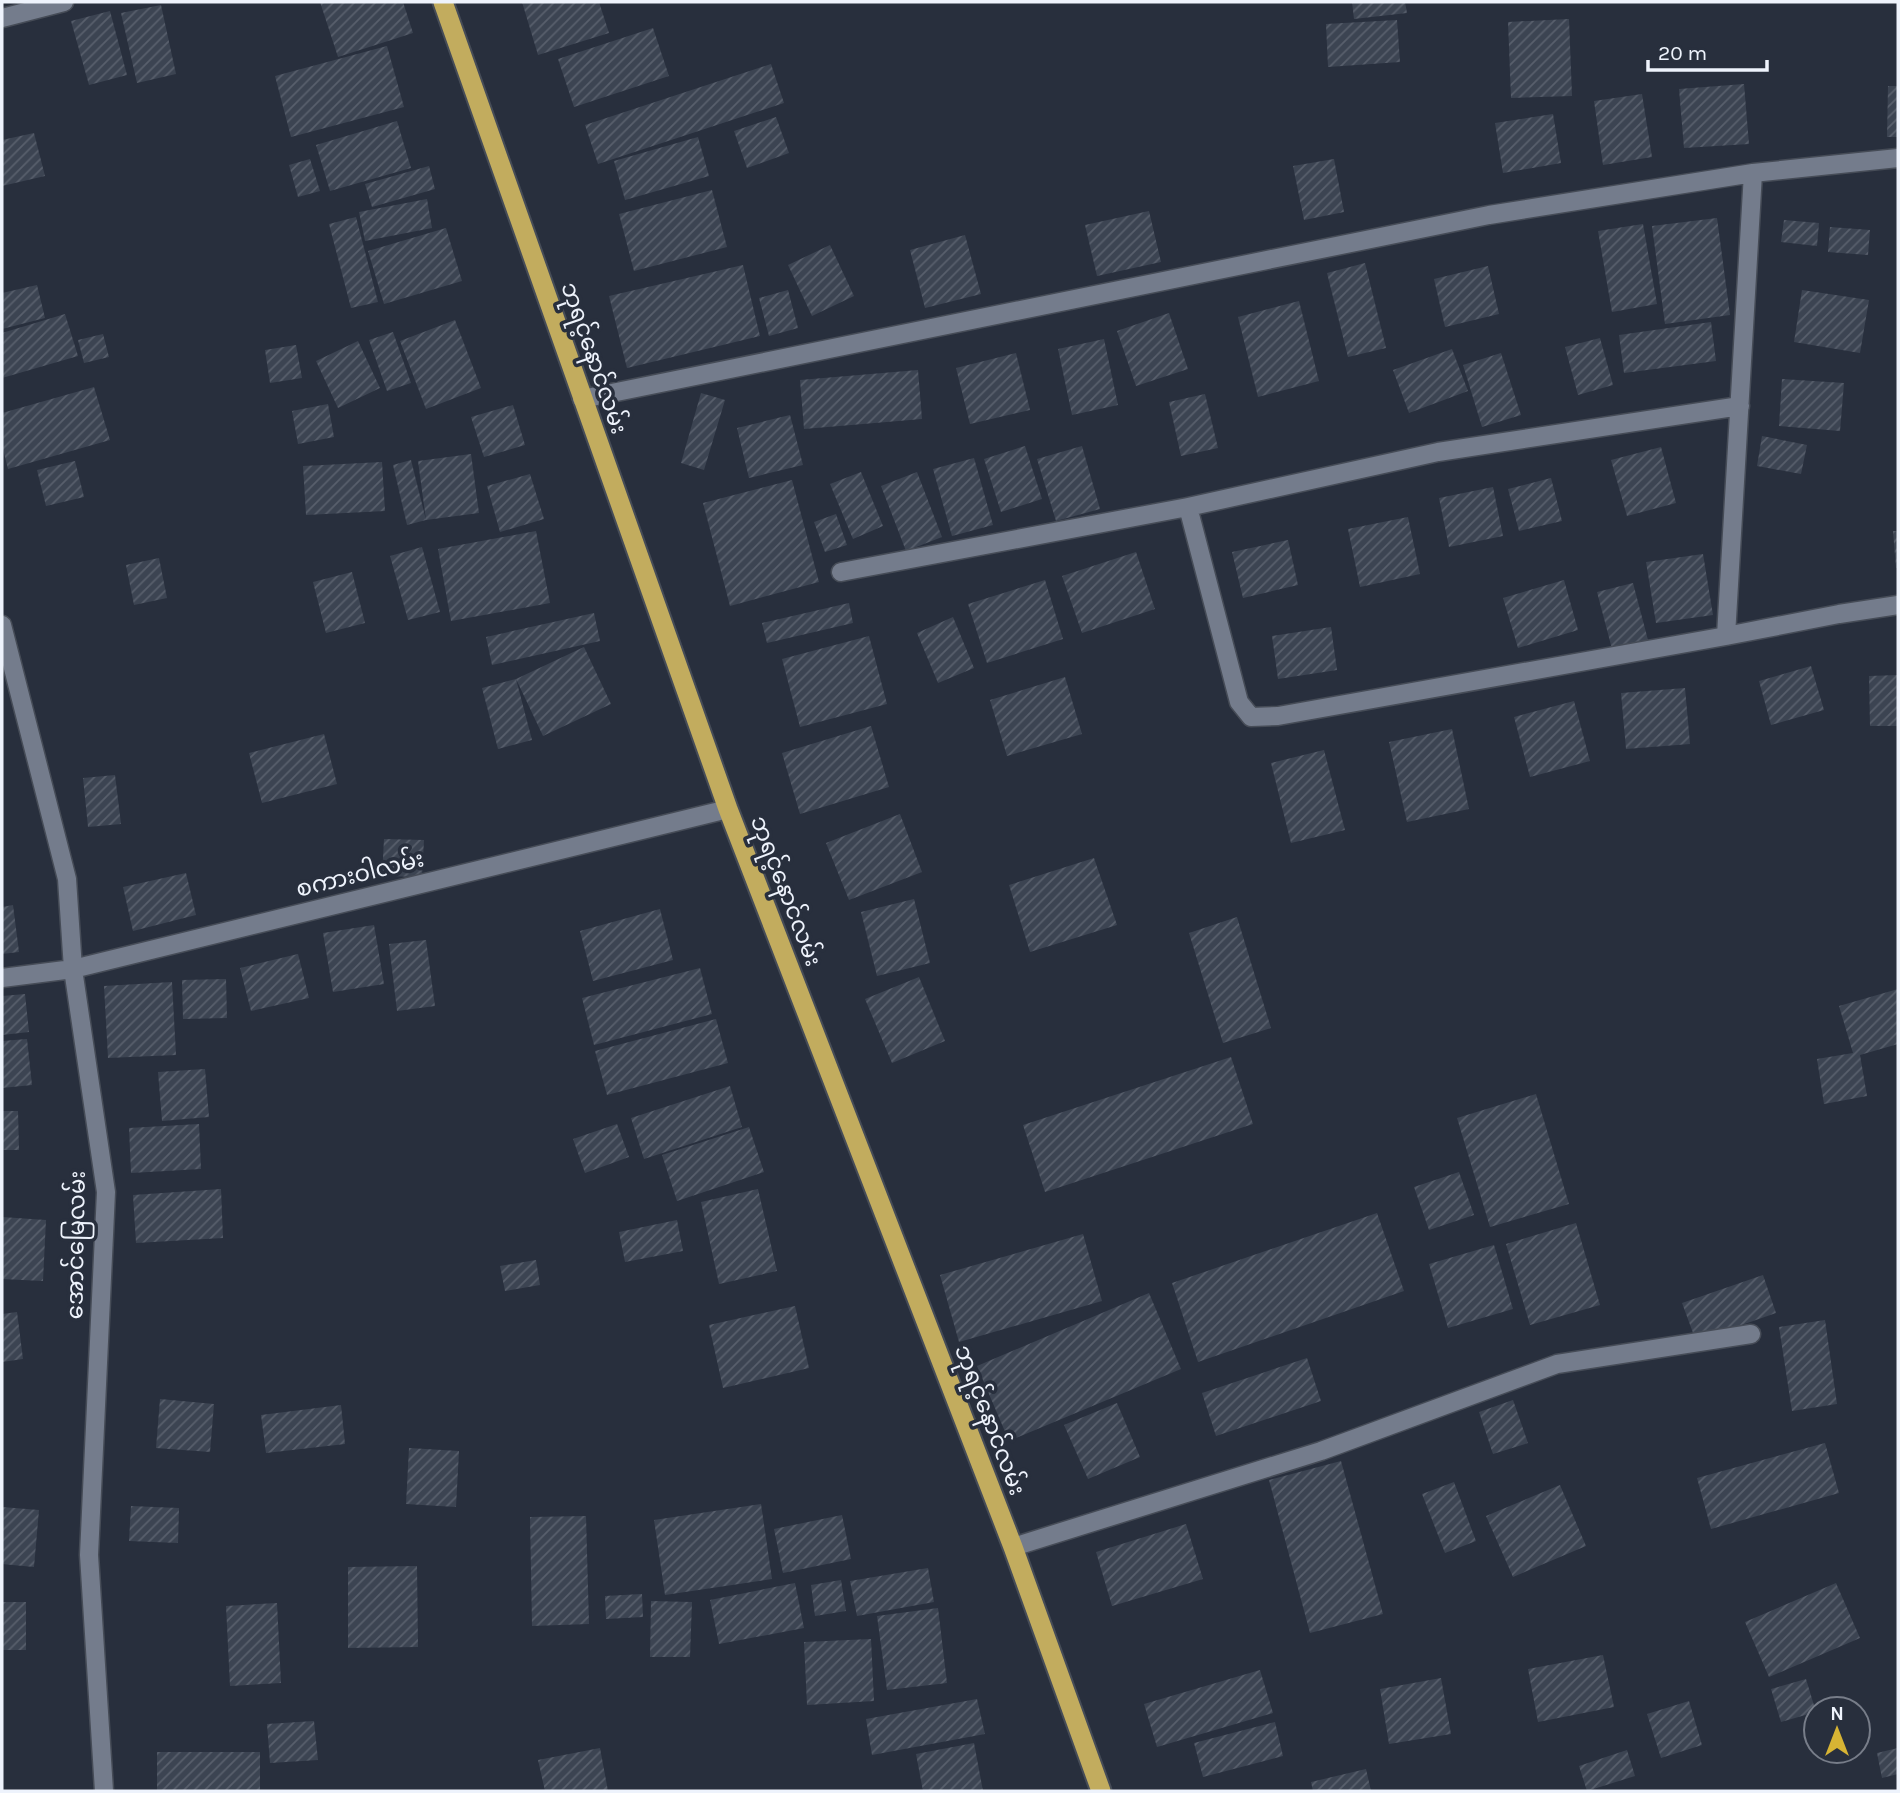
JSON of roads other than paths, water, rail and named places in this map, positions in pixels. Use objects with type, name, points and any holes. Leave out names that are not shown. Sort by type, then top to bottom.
[{"type":"highway","name":"ဘုရင့်နောင်လမ်း","points":[[443,2],[728,808],[1013,1547],[1101,1791]]},
{"type":"street","points":[[2,18],[64,2]]},
{"type":"street","points":[[582,399],[1489,215],[1753,173],[1898,158]]},
{"type":"street","points":[[1726,636],[1753,173]]},
{"type":"street","points":[[841,572],[1188,507],[1438,452],[1740,406]]},
{"type":"street","points":[[1188,507],[1238,702],[1251,717],[1292,713],[1839,614],[1898,606]]},
{"type":"street","name":"အောင်မြေလမ်း","points":[[2,625],[67,880],[74,969],[106,1192],[89,1555],[104,1791]]},
{"type":"street","name":"စကားဝါလမ်း","points":[[2,978],[74,969],[728,808]]},
{"type":"street","points":[[1013,1547],[1321,1451],[1557,1364],[1751,1334]]}]
